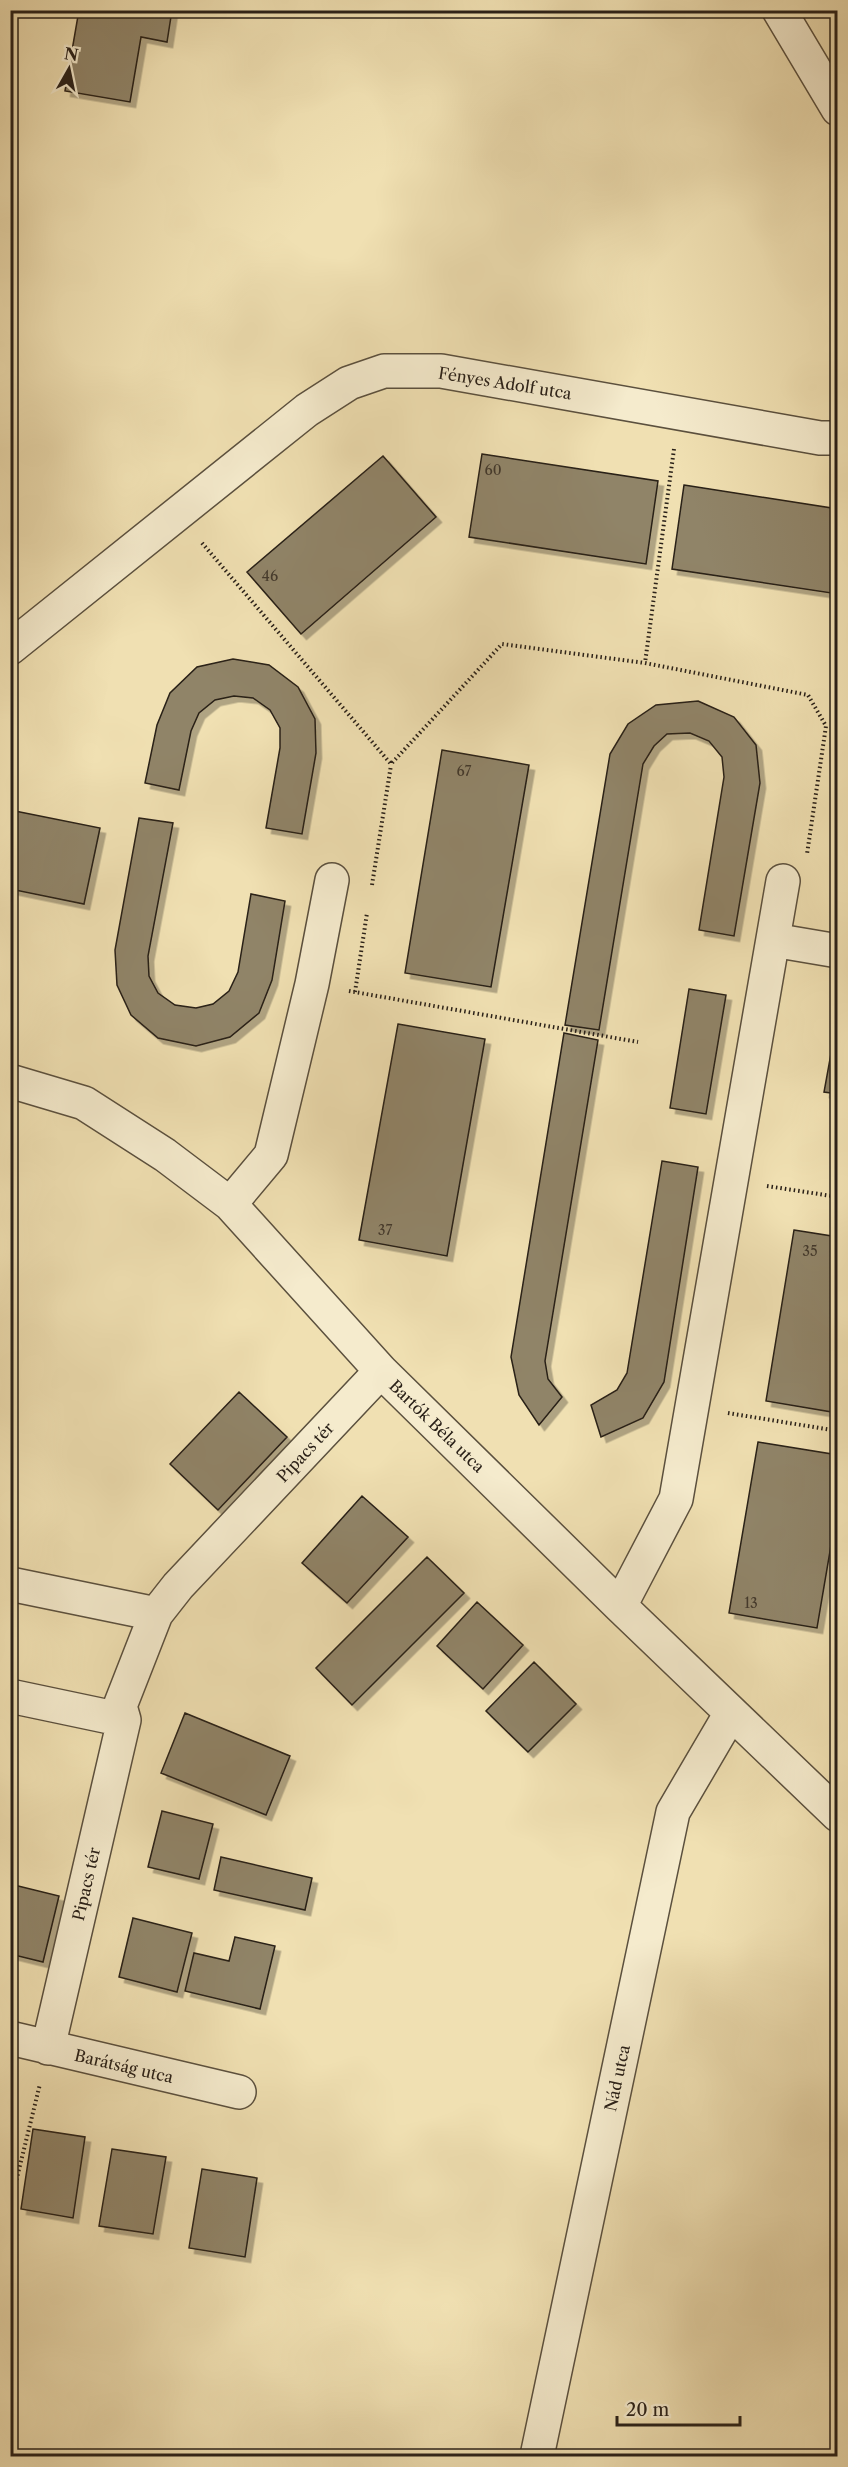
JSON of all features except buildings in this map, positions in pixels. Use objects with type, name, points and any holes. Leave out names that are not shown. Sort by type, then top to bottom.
[{"type":"street","points":[[779,10],[837,109]]},
{"type":"street","name":"Fényes Adolf utca","points":[[10,648],[307,410],[349,383],[384,371],[441,371],[820,438],[837,438]]},
{"type":"street","points":[[230,1204],[272,1155],[312,984],[332,880]]},
{"type":"street","points":[[620,1606],[676,1499],[783,881]]},
{"type":"street","points":[[773,940],[837,951]]},
{"type":"street","name":"Bartók Béla utca","points":[[10,1081],[84,1103],[165,1155],[230,1204],[381,1371],[837,1815]]},
{"type":"street","name":"Pipacs tér","points":[[48,2048],[124,1720],[120,1706],[156,1614],[178,1586],[381,1371]]},
{"type":"street","points":[[10,1584],[156,1614]]},
{"type":"street","points":[[10,1696],[124,1720]]},
{"type":"street","name":"Nád utca","points":[[537,2457],[673,1812],[731,1713]]},
{"type":"street","name":"Barátság utca","points":[[10,2038],[239,2092]]},
{"type":"path","points":[[645,663],[679,413]]},
{"type":"path","points":[[178,514],[391,764]]},
{"type":"path","points":[[371,890],[391,764],[502,644],[645,663],[808,695],[826,726],[804,873],[783,881]]},
{"type":"path","points":[[355,992],[368,912]]},
{"type":"path","points":[[312,984],[638,1042]]},
{"type":"path","points":[[732,1180],[837,1197]]},
{"type":"path","points":[[692,1407],[837,1431]]},
{"type":"path","points":[[10,2206],[48,2048]]}]
